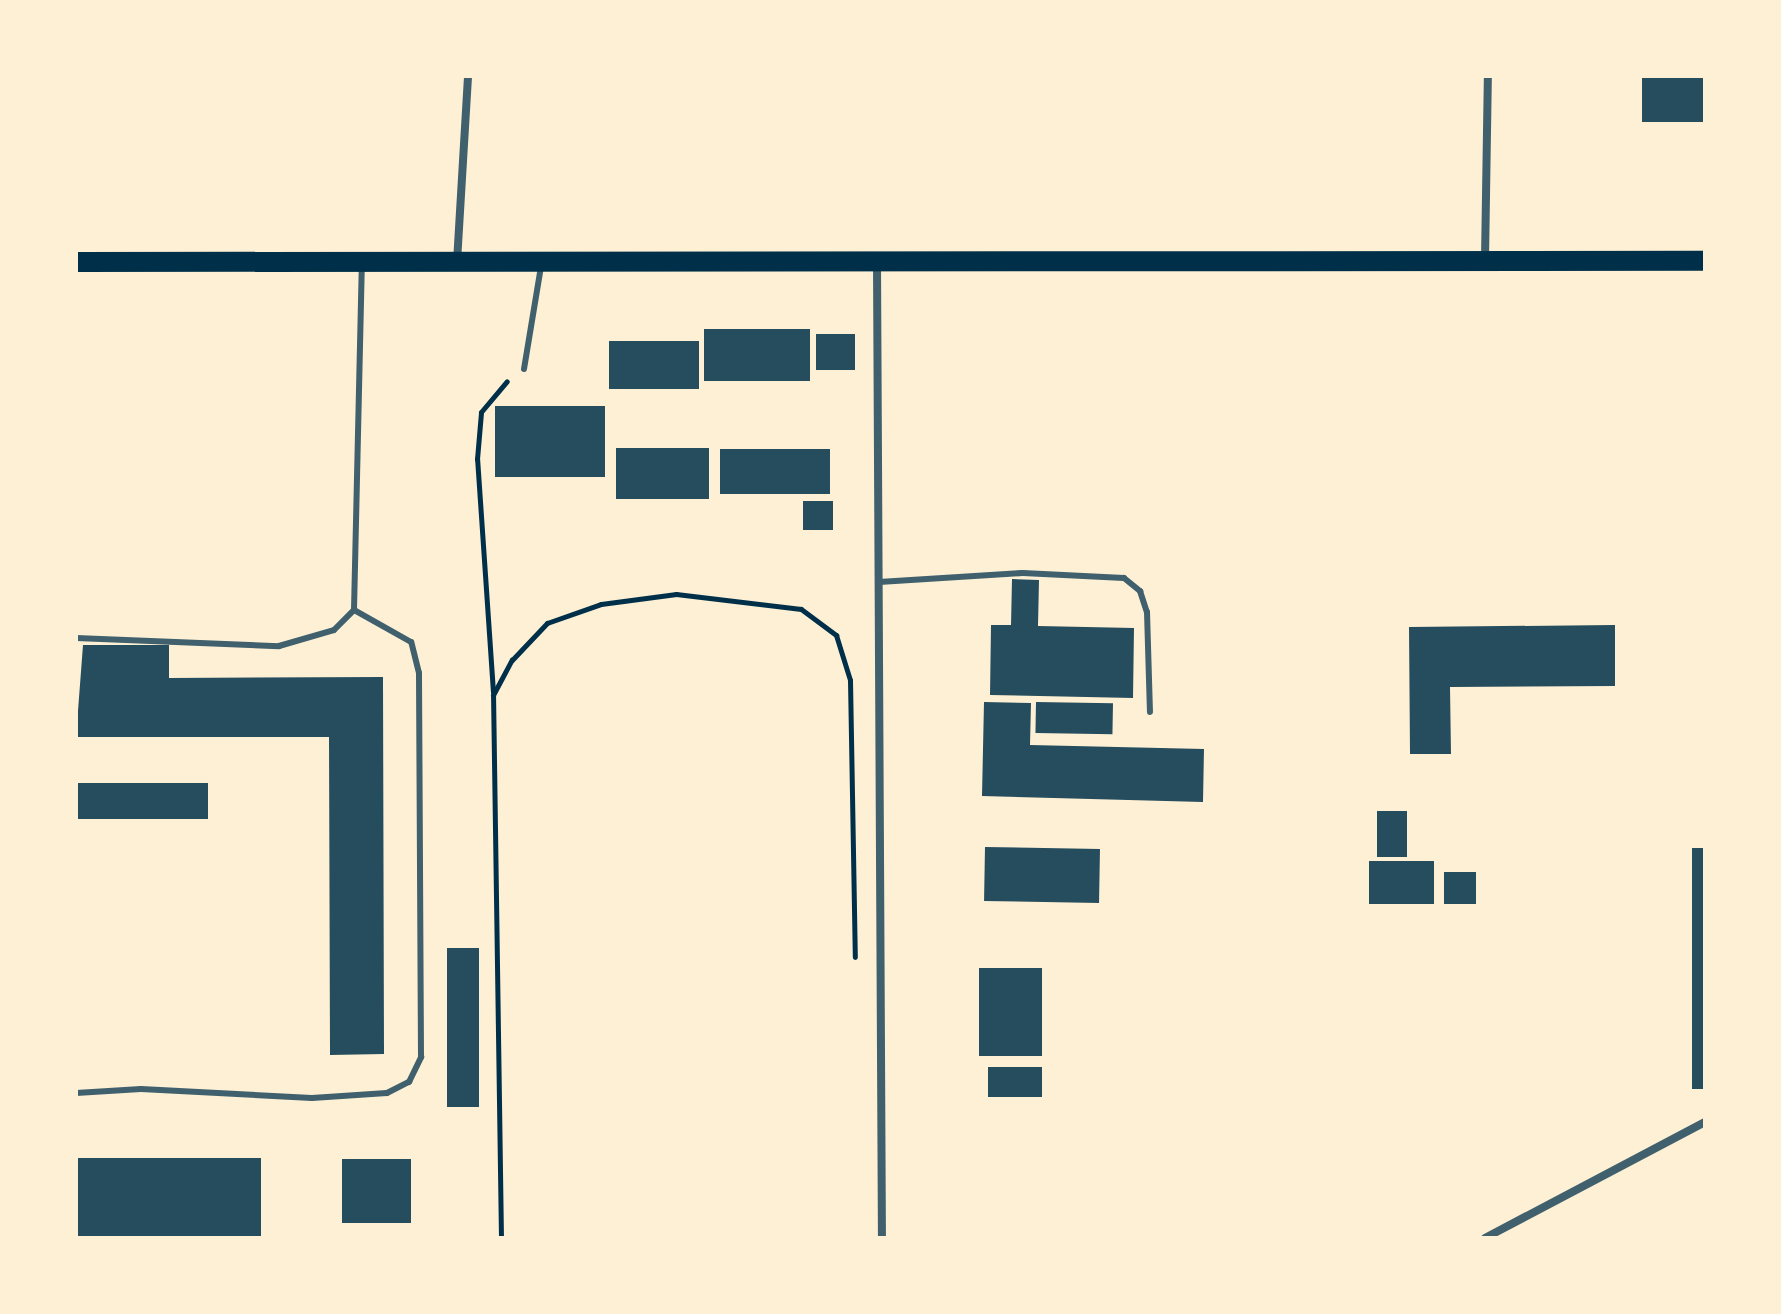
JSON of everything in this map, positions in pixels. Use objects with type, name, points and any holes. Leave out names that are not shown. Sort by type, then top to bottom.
[{"type":"main road","points":[[76,262],[1705,261]]},
{"type":"street","points":[[457,262],[468,76]]},
{"type":"street","points":[[1485,261],[1488,76]]},
{"type":"street","points":[[877,262],[882,1238]]},
{"type":"street","points":[[1485,1238],[1705,1122]]},
{"type":"lane","points":[[76,638],[279,646],[334,630],[354,610],[363,262]]},
{"type":"lane","points":[[524,369],[542,262]]},
{"type":"lane","points":[[879,582],[1023,573],[1124,578],[1140,591],[1147,612],[1150,712]]},
{"type":"lane","points":[[76,1093],[141,1089],[312,1098],[387,1093],[409,1082],[421,1057],[419,673],[411,642],[354,610]]},
{"type":"path","points":[[501,1238],[493,695],[477,459],[481,412],[494,390],[524,369]]},
{"type":"path","points":[[493,695],[512,660],[547,623],[601,604],[676,594],[801,609],[836,635],[850,680],[856,967]]},
{"type":"building","points":[[1642,76],[1705,76],[1705,122],[1642,122]]},
{"type":"building","points":[[704,329],[810,329],[810,381],[704,381]]},
{"type":"building","points":[[816,334],[855,334],[855,370],[816,370]]},
{"type":"building","points":[[609,341],[699,341],[699,389],[609,389]]},
{"type":"building","points":[[495,406],[605,406],[605,477],[495,477]]},
{"type":"building","points":[[616,448],[709,448],[709,499],[616,499]]},
{"type":"building","points":[[720,449],[830,449],[830,494],[720,494]]},
{"type":"building","points":[[803,501],[833,501],[833,530],[803,530]]},
{"type":"building","points":[[1012,579],[1039,580],[1038,626],[1134,628],[1133,698],[990,695],[991,625],[1011,625]]},
{"type":"building","points":[[1615,625],[1615,686],[1450,687],[1451,754],[1410,754],[1409,627]]},
{"type":"building","points":[[83,645],[169,645],[169,678],[383,677],[384,1054],[330,1055],[329,737],[76,737]]},
{"type":"building","points":[[984,702],[1031,703],[1030,745],[1204,749],[1203,802],[982,796]]},
{"type":"building","points":[[1036,702],[1113,703],[1112,734],[1035,733]]},
{"type":"building","points":[[76,783],[208,783],[208,819],[76,819]]},
{"type":"building","points":[[1377,811],[1407,811],[1407,857],[1377,857]]},
{"type":"building","points":[[985,847],[1100,849],[1099,903],[984,901]]},
{"type":"building","points":[[1692,848],[1705,848],[1705,1089],[1692,1089]]},
{"type":"building","points":[[1369,861],[1434,861],[1434,904],[1369,904]]},
{"type":"building","points":[[1444,872],[1476,872],[1476,904],[1444,904]]},
{"type":"building","points":[[447,948],[479,948],[479,1107],[447,1107]]},
{"type":"building","points":[[979,968],[1042,968],[1042,1056],[979,1056]]},
{"type":"building","points":[[988,1067],[1042,1067],[1042,1097],[988,1097]]},
{"type":"building","points":[[77,1158],[261,1158],[261,1238],[77,1238]]},
{"type":"building","points":[[342,1159],[411,1159],[411,1223],[342,1223]]}]
